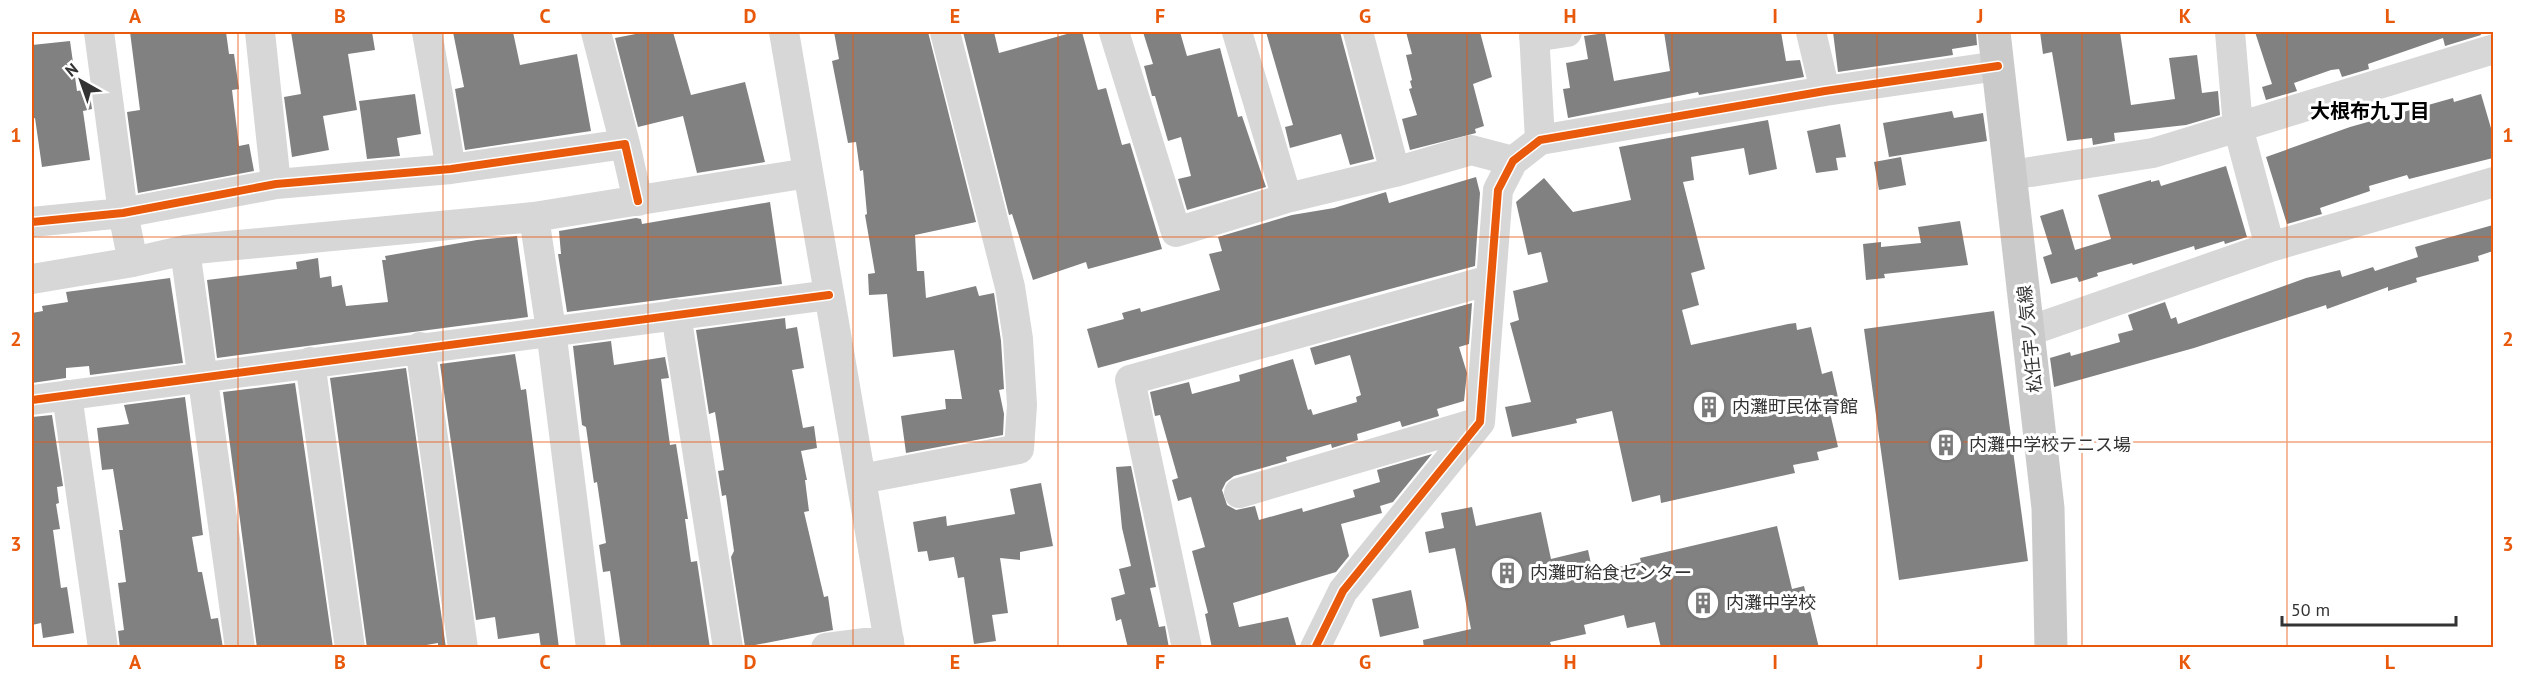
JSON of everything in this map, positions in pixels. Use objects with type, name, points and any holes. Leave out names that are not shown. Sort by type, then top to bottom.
[{"type":"main road","name":"松任宇ノ気線","points":[[1994,32],[2048,508],[2051,648]]},
{"type":"street","points":[[99,32],[123,213],[133,262]]},
{"type":"street","points":[[260,32],[276,184]]},
{"type":"street","points":[[427,32],[451,169]]},
{"type":"street","points":[[596,32],[638,201]]},
{"type":"street","points":[[784,32],[889,644],[826,648]]},
{"type":"street","points":[[861,479],[1019,449],[1022,405],[1018,339],[1010,287],[945,32]]},
{"type":"street","points":[[1114,32],[1176,232],[1287,198],[1395,172],[1471,150],[1514,161]]},
{"type":"street","points":[[1237,32],[1287,198]]},
{"type":"street","points":[[1358,32],[1395,172]]},
{"type":"street","points":[[1540,140],[1534,34],[1567,32]]},
{"type":"street","points":[[1811,32],[1825,91]]},
{"type":"street","points":[[2230,32],[2238,128],[2270,247]]},
{"type":"street","points":[[2011,176],[2153,153],[2493,49]]},
{"type":"street","points":[[1315,648],[1343,591],[1480,422],[1498,190],[1514,161],[1540,140],[1825,91],[1998,66]]},
{"type":"street","points":[[32,222],[123,213],[276,184],[451,169],[625,144]]},
{"type":"street","points":[[32,279],[133,262],[185,250],[534,218],[808,173]]},
{"type":"street","points":[[2029,332],[2270,247],[2493,182]]},
{"type":"street","points":[[534,218],[551,330],[591,648]]},
{"type":"street","points":[[185,250],[240,648]]},
{"type":"street","points":[[1187,648],[1130,380],[1490,280]]},
{"type":"street","points":[[32,400],[420,347],[829,295]]},
{"type":"street","points":[[676,314],[728,648]]},
{"type":"street","points":[[420,347],[463,648]]},
{"type":"street","points":[[310,362],[350,648]]},
{"type":"street","points":[[68,395],[103,648]]},
{"type":"street","points":[[1239,493],[1480,422]]},
{"type":"building","points":[[130,32],[226,32],[229,54],[234,54],[239,89],[232,90],[239,146],[249,144],[254,171],[138,193],[127,112],[140,110]]},
{"type":"building","points":[[291,32],[372,32],[375,50],[348,54],[357,110],[323,116],[329,150],[292,157],[284,97],[301,94]]},
{"type":"building","points":[[453,32],[513,32],[520,65],[577,54],[591,131],[465,150],[455,89],[464,87]]},
{"type":"building","points":[[646,32],[673,32],[691,95],[745,82],[765,162],[697,173],[683,116],[638,127],[615,38]]},
{"type":"building","points":[[834,32],[928,32],[976,222],[915,235],[917,271],[924,271],[926,298],[976,286],[979,296],[994,293],[1001,341],[1004,389],[999,390],[1004,414],[1003,435],[906,453],[901,416],[946,409],[945,399],[962,399],[954,350],[893,357],[887,294],[869,295],[868,274],[875,273],[865,215],[867,214],[863,170],[860,171],[856,142],[848,143],[832,61],[839,59]]},
{"type":"building","points":[[963,32],[994,32],[999,53],[1074,32],[1082,32],[1098,90],[1106,88],[1122,145],[1130,143],[1162,249],[1088,269],[1086,262],[1033,280],[1012,214],[1009,215]]},
{"type":"building","points":[[1143,32],[1180,32],[1187,56],[1220,48],[1238,117],[1242,116],[1266,187],[1187,210],[1178,179],[1191,176],[1181,137],[1168,141],[1155,96],[1152,96],[1144,66],[1153,64]]},
{"type":"building","points":[[1266,32],[1340,32],[1374,159],[1350,165],[1341,134],[1290,148],[1285,127],[1293,125]]},
{"type":"building","points":[[1406,32],[1480,32],[1492,77],[1473,84],[1484,126],[1475,129],[1476,133],[1410,150],[1402,119],[1417,115],[1409,89],[1412,88],[1410,81],[1412,80],[1406,55],[1412,54]]},
{"type":"building","points":[[1664,32],[1781,32],[1786,61],[1800,60],[1804,77],[1699,95],[1698,92],[1568,118],[1563,89],[1570,88],[1566,63],[1588,59],[1584,36],[1605,33],[1614,81],[1670,71]]},
{"type":"building","points":[[1833,32],[1976,32],[1977,45],[1952,49],[1953,55],[1838,72]]},
{"type":"building","points":[[2040,32],[2120,32],[2131,105],[2175,99],[2169,58],[2197,55],[2202,93],[2218,91],[2220,115],[2186,125],[2114,133],[2115,141],[2093,145],[2092,138],[2067,141],[2052,52],[2043,54]]},
{"type":"building","points":[[2255,32],[2480,32],[2481,35],[2445,46],[2443,38],[2368,64],[2369,69],[2342,77],[2339,69],[2331,70],[2294,83],[2297,91],[2266,100],[2262,87],[2272,84]]},
{"type":"building","points":[[70,41],[77,91],[89,89],[92,109],[83,111],[90,160],[42,167],[35,118],[32,119],[32,45]]},
{"type":"building","points":[[415,94],[421,134],[397,138],[400,156],[367,159],[359,101]]},
{"type":"building","points":[[2481,94],[2493,135],[2493,158],[2409,179],[2407,175],[2369,186],[2370,191],[2320,208],[2322,214],[2287,224],[2266,157],[2350,127],[2453,98],[2454,102]]},
{"type":"building","points":[[1952,111],[1954,118],[1983,113],[1987,141],[1889,157],[1883,123]]},
{"type":"building","points":[[1768,120],[1777,169],[1749,175],[1744,148],[1691,157],[1694,180],[1683,182],[1705,269],[1691,273],[1699,305],[1682,310],[1691,345],[1788,324],[1796,323],[1797,330],[1811,327],[1822,374],[1832,371],[1839,402],[1828,404],[1838,447],[1817,452],[1819,460],[1793,465],[1795,473],[1661,503],[1660,495],[1632,502],[1612,411],[1576,419],[1577,423],[1512,437],[1505,407],[1531,402],[1510,323],[1519,320],[1513,291],[1548,282],[1541,252],[1528,255],[1516,202],[1544,178],[1573,212],[1631,200],[1619,147]]},
{"type":"building","points":[[1840,124],[1846,157],[1836,158],[1838,170],[1816,173],[1807,131]]},
{"type":"building","points":[[1901,157],[1906,185],[1879,190],[1874,162]]},
{"type":"building","points":[[2226,166],[2247,237],[2195,250],[2194,246],[2133,265],[2132,263],[2097,273],[2098,276],[2079,282],[2077,277],[2051,284],[2043,257],[2052,254],[2040,216],[2063,209],[2075,250],[2111,239],[2098,195],[2151,180],[2151,182],[2159,180],[2161,186]]},
{"type":"building","points":[[1476,177],[1480,193],[1475,266],[1098,368],[1087,329],[1124,319],[1122,313],[1140,308],[1141,312],[1220,290],[1209,254],[1222,251],[1218,237],[1292,215],[1334,208],[1386,192],[1389,203]]},
{"type":"building","points":[[770,202],[782,284],[567,312],[558,254],[561,254],[559,231],[636,218],[641,219],[642,224]]},
{"type":"building","points":[[1960,221],[1968,265],[1884,274],[1885,278],[1866,280],[1863,244],[1881,242],[1881,247],[1921,243],[1918,227]]},
{"type":"building","points":[[2493,225],[2493,251],[2478,256],[2479,261],[2416,278],[2417,282],[2388,291],[2388,287],[2327,309],[2326,305],[2194,348],[2054,387],[2050,358],[2070,352],[2071,356],[2120,342],[2118,334],[2133,330],[2128,315],[2165,302],[2171,319],[2176,317],[2178,324],[2306,278],[2340,270],[2342,277],[2373,267],[2375,271],[2418,257],[2415,247]]},
{"type":"building","points":[[517,236],[528,317],[217,358],[207,280],[297,269],[296,262],[318,258],[320,278],[331,276],[332,287],[342,285],[346,306],[388,302],[382,260],[386,260],[385,256],[477,240]]},
{"type":"building","points":[[170,278],[183,363],[90,375],[89,366],[66,368],[66,378],[32,383],[32,313],[43,311],[42,306],[68,302],[66,292]]},
{"type":"building","points":[[1472,303],[1469,344],[1459,347],[1467,373],[1464,401],[1437,409],[1439,416],[1402,427],[1400,421],[1357,434],[1358,440],[1332,448],[1331,444],[1286,457],[1287,461],[1234,476],[1226,482],[1222,490],[1227,505],[1236,510],[1255,506],[1259,520],[1302,508],[1303,512],[1355,497],[1353,490],[1380,482],[1377,470],[1432,454],[1393,502],[1380,506],[1382,513],[1341,524],[1349,556],[1336,572],[1233,603],[1239,627],[1288,617],[1297,648],[1212,648],[1205,614],[1208,613],[1192,551],[1205,547],[1191,497],[1178,501],[1172,480],[1178,478],[1160,415],[1155,416],[1150,392],[1189,382],[1192,394],[1240,381],[1239,375],[1293,359],[1308,410],[1311,409],[1313,415],[1357,402],[1356,397],[1361,395],[1350,355],[1315,365],[1310,348]]},
{"type":"building","name":"内灘中学校テニス場","points":[[1994,311],[2028,561],[1899,580],[1864,329]]},
{"type":"building","points":[[785,318],[786,329],[797,327],[804,368],[792,370],[803,428],[814,426],[817,448],[801,451],[807,480],[805,480],[809,511],[804,512],[824,597],[828,596],[833,630],[745,647],[731,557],[734,551],[726,495],[722,496],[718,471],[724,470],[715,412],[709,414],[696,330]]},
{"type":"building","points":[[611,341],[614,365],[665,357],[669,378],[661,379],[670,445],[676,444],[688,519],[685,519],[691,562],[697,561],[710,648],[621,648],[610,571],[603,572],[599,545],[606,543],[586,427],[582,425],[573,346]]},
{"type":"building","points":[[515,354],[521,390],[526,389],[559,648],[541,648],[539,633],[498,639],[495,617],[476,620],[440,364]]},
{"type":"building","points":[[406,368],[446,648],[438,648],[438,643],[415,647],[415,645],[367,648],[330,378]]},
{"type":"building","points":[[295,383],[333,648],[257,648],[223,392]]},
{"type":"building","points":[[185,397],[203,535],[192,537],[198,572],[202,572],[211,619],[218,618],[223,648],[120,648],[118,631],[124,630],[118,583],[126,582],[119,530],[123,530],[113,469],[102,470],[97,428],[129,424],[124,405]]},
{"type":"building","points":[[52,415],[63,486],[57,487],[59,503],[56,504],[60,529],[53,530],[61,588],[67,587],[74,633],[43,638],[41,623],[32,625],[32,417]]},
{"type":"building","points":[[1131,466],[1156,587],[1150,588],[1159,627],[1165,626],[1169,648],[1128,648],[1121,619],[1116,621],[1111,598],[1125,594],[1119,569],[1131,566],[1122,528],[1116,467]]},
{"type":"building","points":[[1041,483],[1053,546],[1020,552],[1020,560],[1000,558],[1008,613],[992,615],[996,641],[974,644],[964,577],[958,578],[954,557],[929,561],[927,551],[918,552],[913,522],[946,516],[947,526],[1015,514],[1010,489]]},
{"type":"building","points":[[1472,507],[1476,526],[1541,512],[1551,559],[1588,550],[1593,573],[1641,562],[1640,558],[1777,526],[1792,589],[1804,586],[1819,648],[1661,648],[1655,622],[1627,628],[1624,615],[1584,625],[1586,634],[1550,642],[1552,648],[1424,648],[1423,640],[1471,629],[1455,548],[1429,553],[1425,532],[1444,528],[1441,513]]},
{"type":"building","points":[[1411,590],[1419,628],[1380,637],[1372,599]]},
{"type":"cycle path","points":[[1315,648],[1343,591],[1480,422],[1498,190],[1513,161],[1540,140],[1825,91],[1998,66]]},
{"type":"cycle path","points":[[32,222],[123,213],[276,184],[451,169],[625,144],[638,201]]},
{"type":"cycle path","points":[[32,400],[829,295]]},
{"type":"place","name":"内灘町民体育館","points":[[1709,407]]},
{"type":"place","name":"内灘中学校テニス場","points":[[1946,445]]},
{"type":"place","name":"内灘町給食センター","points":[[1507,573]]},
{"type":"place","name":"内灘中学校","points":[[1703,603]]},
{"type":"district","name":"大根布九丁目","points":[[2370,111]]}]
